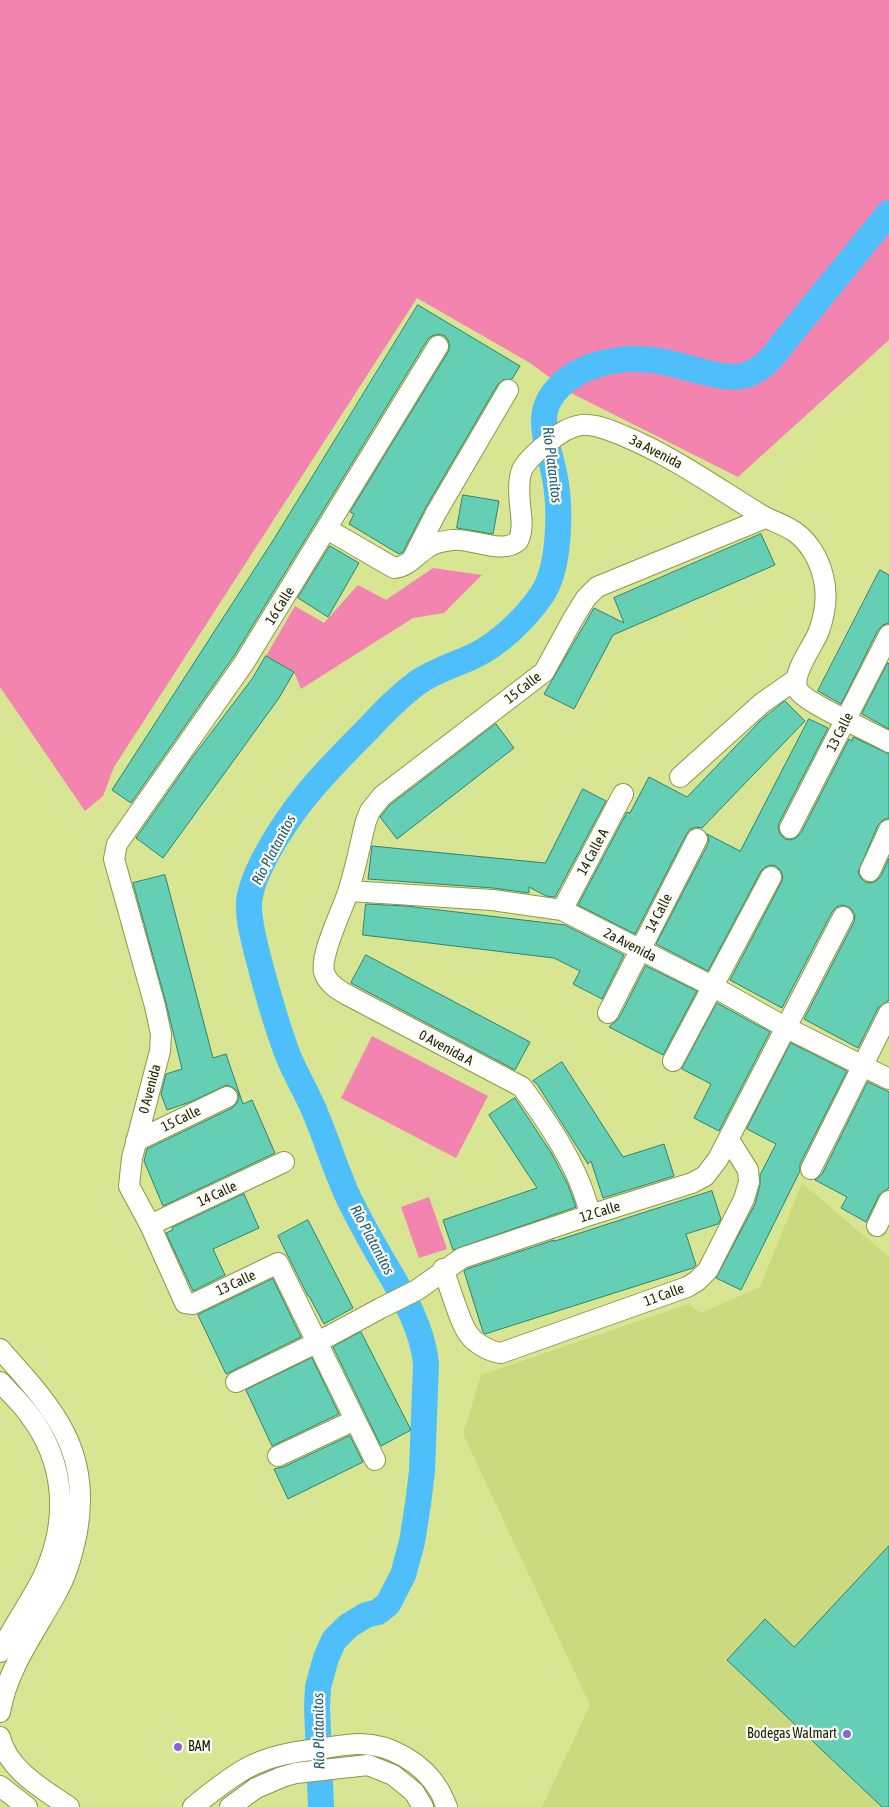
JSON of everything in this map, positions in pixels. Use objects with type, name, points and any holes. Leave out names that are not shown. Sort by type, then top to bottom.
[{"type":"street","name":"16 Calle","points":[[114,859],[117,844],[244,663],[438,346]]},
{"type":"street","points":[[412,560],[436,513],[508,390]]},
{"type":"street","name":"3a Avenida","points":[[327,529],[391,567],[399,568],[433,544],[447,541],[456,540],[504,547],[515,544],[520,537],[522,526],[519,483],[522,470],[533,457],[556,437],[575,426],[586,424],[600,426],[636,441],[688,468],[765,518],[796,532],[809,545],[817,558],[826,594],[824,612],[818,632],[795,680]]},
{"type":"street","name":"15 Calle","points":[[349,891],[366,821],[375,804],[418,768],[544,672],[586,598],[597,587],[765,518]]},
{"type":"street","name":"13 Calle","points":[[790,828],[889,635]]},
{"type":"street","points":[[680,776],[762,703],[795,680],[801,695],[889,742]]},
{"type":"street","name":"14 Calle A","points":[[562,910],[623,794]]},
{"type":"street","points":[[870,871],[889,830]]},
{"type":"street","name":"14 Calle","points":[[608,1013],[697,839]]},
{"type":"street","name":"0 Avenida","points":[[114,859],[161,1034],[160,1051],[136,1141],[129,1186],[150,1225],[185,1303],[193,1304]]},
{"type":"street","points":[[673,1061],[771,877]]},
{"type":"street","name":"2a Avenida","points":[[349,891],[492,900],[562,910],[712,986],[785,1027],[889,1079]]},
{"type":"street","name":"0 Avenida A","points":[[349,891],[326,950],[324,970],[331,983],[364,1004],[522,1087],[582,1185],[590,1215]]},
{"type":"street","name":"12 Calle","points":[[236,1382],[417,1290],[462,1258],[697,1181],[705,1176],[729,1140],[843,916]]},
{"type":"street","points":[[811,1169],[889,1013]]},
{"type":"street","name":"15 Calle","points":[[136,1141],[227,1097]]},
{"type":"street","name":"11 Calle","points":[[444,1269],[469,1336],[496,1352],[506,1352],[687,1287],[703,1276],[713,1261],[748,1188],[748,1170],[729,1140]]},
{"type":"street","name":"14 Calle","points":[[150,1225],[284,1162]]},
{"type":"street","points":[[877,1226],[889,1200]]},
{"type":"street","name":"13 Calle","points":[[193,1304],[278,1263],[318,1342]]},
{"type":"street","points":[[318,1342],[374,1460]]},
{"type":"street","points":[[0,1712],[6,1687],[16,1663],[59,1589],[69,1566],[81,1509],[80,1480],[74,1453],[64,1430],[53,1412],[27,1380],[4,1360]]},
{"type":"street","points":[[0,1652],[42,1578],[57,1533],[60,1508],[59,1476],[50,1451],[29,1414],[3,1390],[27,1380]]},
{"type":"street","points":[[278,1456],[356,1420]]},
{"type":"street","points":[[0,1737],[3,1747],[13,1762],[30,1780],[70,1807]]},
{"type":"street","points":[[193,1807],[224,1782],[247,1768],[274,1756],[359,1744],[379,1746],[398,1752],[419,1767],[439,1789],[447,1807]]},
{"type":"street","points":[[230,1807],[250,1792],[269,1782],[296,1774],[368,1765],[393,1775],[414,1792],[423,1807]]},
{"type":"street","points":[[0,1786],[27,1807]]},
{"type":"shaded area","points":[[0,0],[889,0],[889,340],[738,477],[571,393],[530,363],[417,298],[114,767],[103,796],[85,811],[0,687]]},
{"type":"shaded area","points":[[433,568],[482,575],[444,613],[413,618],[301,689],[294,672],[266,656],[295,606],[324,623],[358,585],[386,600]]},
{"type":"shaded area","points":[[372,1036],[488,1096],[456,1158],[341,1098]]},
{"type":"shaded area","points":[[802,1183],[889,1257],[889,1807],[542,1807],[590,1705],[463,1434],[481,1375],[688,1304],[701,1313],[760,1287]]},
{"type":"shaded area","points":[[429,1197],[447,1249],[419,1258],[401,1207]]},
{"type":"building","points":[[418,305],[520,366],[512,379],[503,380],[498,384],[426,507],[403,552],[399,554],[349,524],[354,514],[350,512],[448,352],[450,346],[445,336],[438,334],[428,339],[234,656],[131,803],[112,790],[274,539]]},
{"type":"building","points":[[463,495],[499,501],[493,534],[457,528]]},
{"type":"building","points":[[761,534],[775,565],[613,635],[574,709],[544,694],[594,608],[624,623],[614,598]]},
{"type":"building","points":[[330,546],[359,563],[328,617],[298,598]]},
{"type":"building","points":[[880,570],[889,575],[889,623],[883,625],[878,630],[841,704],[818,691]]},
{"type":"building","points":[[266,656],[294,672],[279,698],[163,858],[136,838],[192,758],[252,679]]},
{"type":"building","points":[[889,664],[889,729],[862,714]]},
{"type":"building","points":[[785,701],[805,721],[702,828],[690,829],[635,934],[578,905],[627,812],[630,813],[649,777],[687,797],[761,720]]},
{"type":"building","points":[[809,719],[828,728],[779,823],[780,834],[785,839],[796,838],[801,833],[849,739],[852,741],[853,737],[889,754],[889,818],[883,820],[878,825],[858,872],[865,882],[871,883],[876,881],[881,876],[889,858],[889,1000],[878,1008],[858,1048],[804,1019],[854,922],[855,916],[849,907],[842,905],[836,907],[832,912],[782,1008],[730,980],[781,883],[783,877],[781,871],[776,866],[765,867],[761,871],[708,971],[656,944],[708,844],[707,834],[740,851]]},
{"type":"building","points":[[496,724],[514,748],[397,839],[380,817],[390,805]]},
{"type":"building","points":[[583,789],[606,801],[555,897],[546,896],[529,887],[529,893],[493,888],[368,879],[372,846],[545,863]]},
{"type":"building","points":[[165,875],[213,1058],[226,1054],[243,1104],[252,1100],[275,1153],[163,1206],[144,1161],[147,1149],[232,1108],[237,1103],[239,1097],[238,1092],[234,1088],[227,1085],[167,1110],[161,1094],[166,1074],[182,1069],[133,883]]},
{"type":"building","points":[[366,904],[406,906],[565,925],[624,955],[602,999],[573,984],[580,971],[554,958],[363,935]]},
{"type":"building","points":[[366,955],[530,1042],[515,1070],[351,983]]},
{"type":"building","points":[[646,966],[697,991],[663,1055],[609,1027],[619,1018]]},
{"type":"building","points":[[717,1003],[770,1032],[719,1131],[694,1118],[711,1084],[682,1069]]},
{"type":"building","points":[[791,1043],[847,1071],[800,1164],[800,1171],[741,1290],[716,1278],[755,1204],[760,1185],[760,1175],[776,1144],[747,1129]]},
{"type":"building","points":[[562,1062],[623,1157],[664,1144],[674,1176],[603,1198],[591,1161],[588,1164],[537,1084],[533,1081]]},
{"type":"building","points":[[868,1082],[889,1092],[889,1188],[879,1195],[866,1222],[841,1208],[847,1197],[815,1180],[822,1174]]},
{"type":"building","points":[[515,1098],[552,1154],[568,1185],[576,1207],[453,1250],[443,1220],[537,1188],[489,1115]]},
{"type":"building","points":[[712,1191],[721,1219],[718,1224],[686,1234],[696,1265],[693,1268],[485,1334],[483,1332],[464,1271],[467,1269]]},
{"type":"building","points":[[244,1194],[259,1228],[213,1249],[225,1275],[193,1291],[166,1233],[173,1230],[172,1228]]},
{"type":"building","points":[[308,1220],[353,1308],[324,1324],[278,1236]]},
{"type":"building","points":[[273,1279],[301,1337],[226,1374],[198,1315]]},
{"type":"building","points":[[361,1332],[411,1430],[381,1446],[333,1347]]},
{"type":"building","points":[[312,1358],[339,1414],[272,1446],[246,1390]]},
{"type":"building","points":[[350,1436],[363,1462],[288,1499],[274,1469],[283,1467]]},
{"type":"building","name":"Bodegas Walmart","points":[[889,1546],[889,1807],[882,1807],[727,1660],[765,1619],[794,1647]]},
{"type":"waterway","name":"Río Platanitos","points":[[321,1807],[318,1687],[326,1658],[334,1640],[348,1626],[366,1615],[378,1612],[388,1604],[403,1575],[412,1542],[422,1471],[426,1364],[423,1347],[412,1314],[347,1195],[310,1100],[289,1058],[272,1008],[250,923],[249,902],[251,890],[270,847],[304,798],[334,763],[390,706],[424,678],[474,656],[493,645],[527,614],[541,596],[548,584],[556,553],[558,536],[558,502],[554,473],[545,434],[544,418],[549,401],[559,387],[568,379],[589,367],[627,359],[661,361],[728,377],[741,376],[756,371],[773,355],[889,213]]},
{"type":"place","name":"Bodegas Walmart","points":[[847,1734]]},
{"type":"place","name":"BAM","points":[[178,1747]]}]
